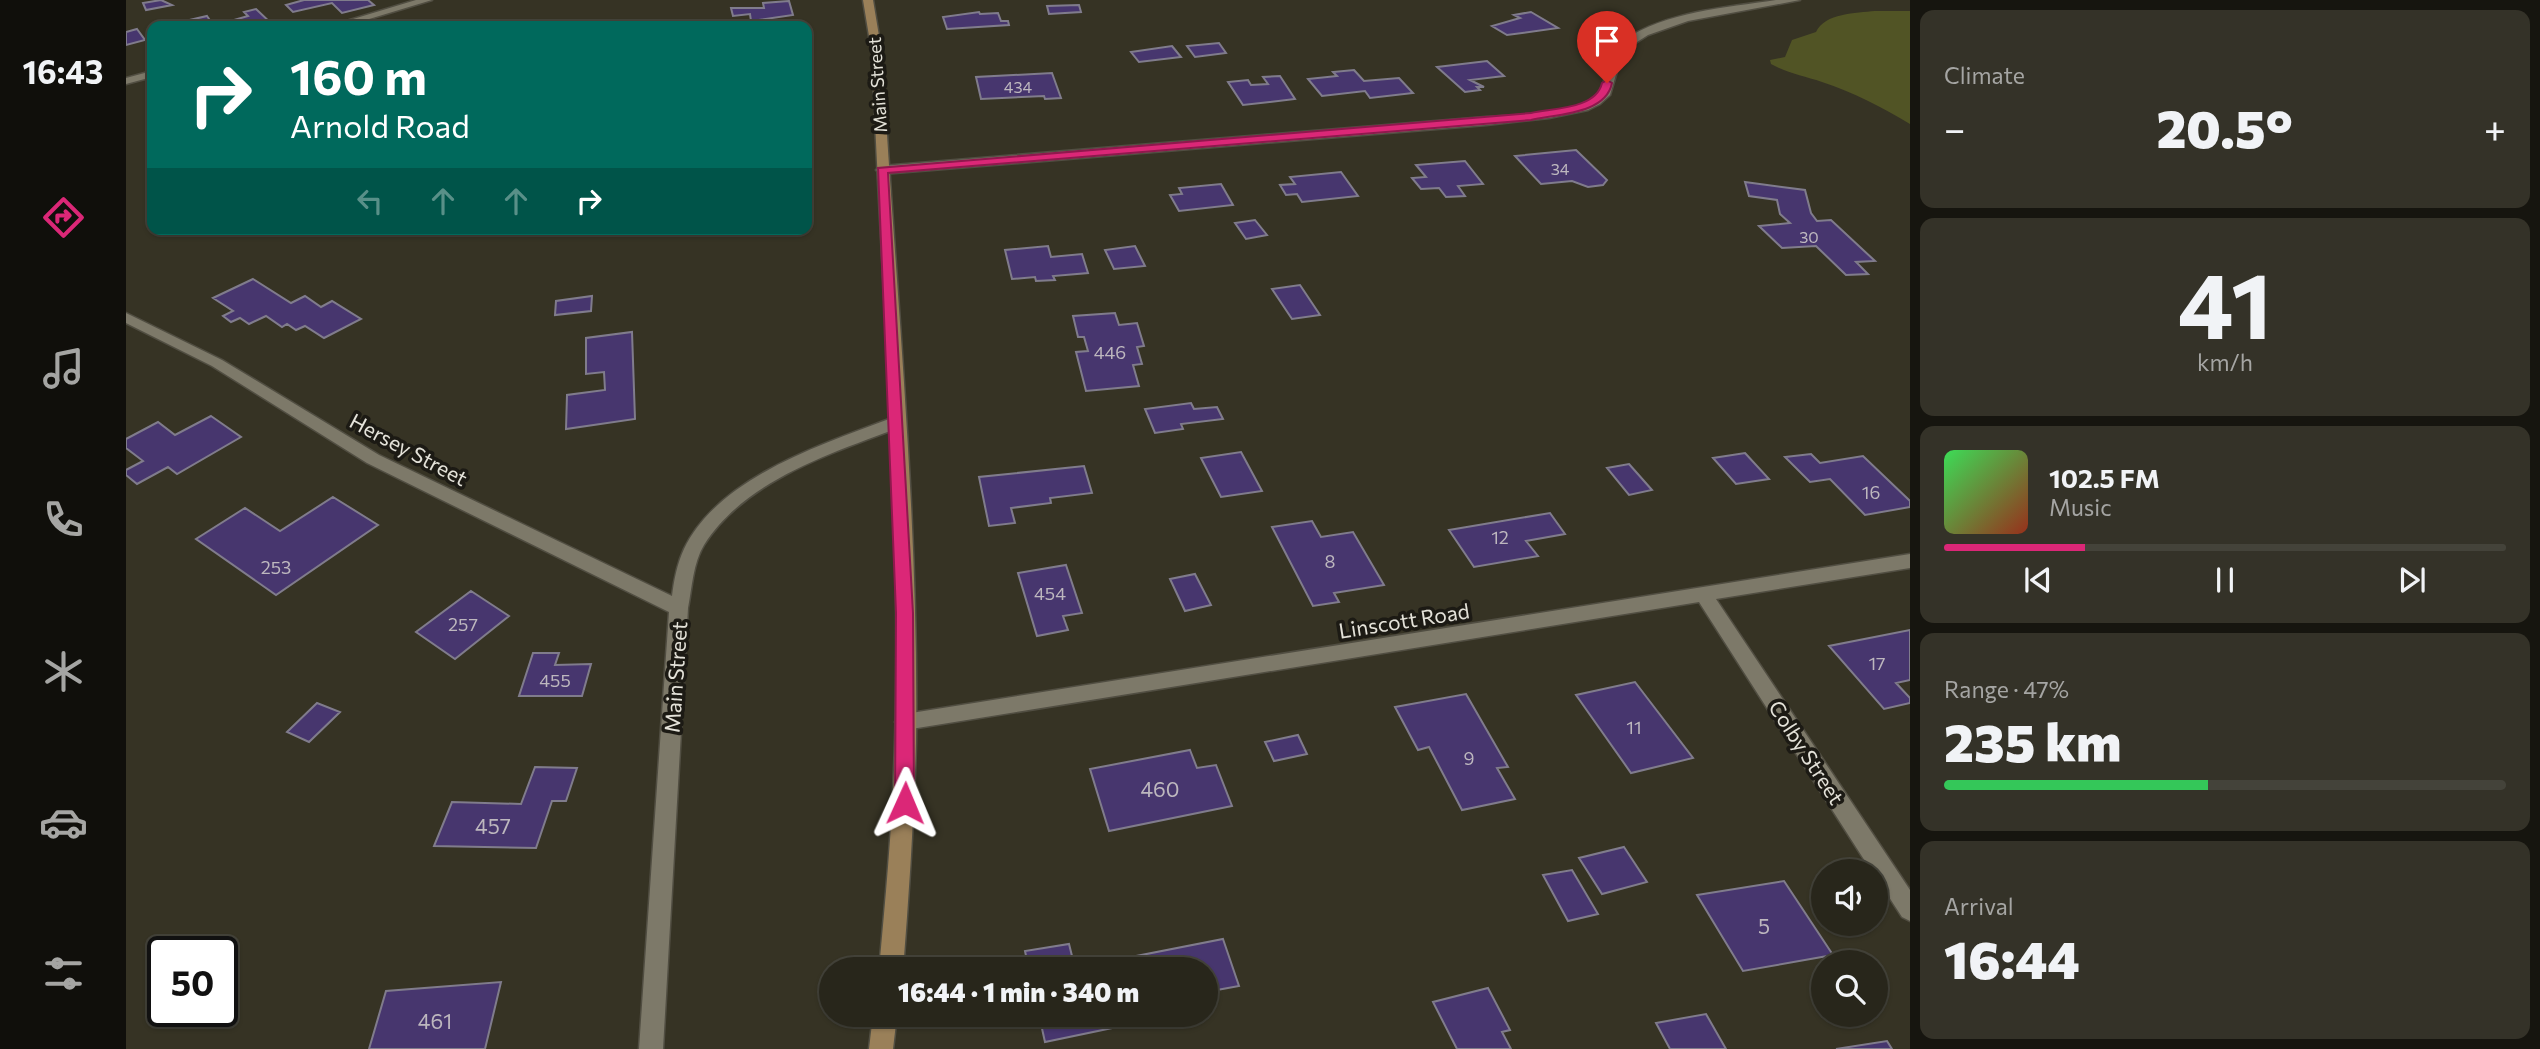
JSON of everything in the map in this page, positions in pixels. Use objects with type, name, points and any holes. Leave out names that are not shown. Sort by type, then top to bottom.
[{"type":"main road","name":"Main Street","points":[[870,1],[877,54],[895,423],[905,722],[905,803],[892,957]]},
{"type":"main road","points":[[881,1049],[884,1027]]},
{"type":"street","points":[[353,21],[427,0]]},
{"type":"street","points":[[882,170],[1472,122],[1574,110],[1594,103],[1604,95],[1617,49],[1636,37],[1696,18],[1795,0]]},
{"type":"street","points":[[126,81],[147,76]]},
{"type":"street","name":"Hersey Street","points":[[126,317],[217,363],[373,459],[679,608]]},
{"type":"street","name":"Main Street","points":[[651,1049],[679,608],[685,572],[697,541],[723,513],[766,480],[827,449],[895,423]]},
{"type":"street","name":"Linscott Road","points":[[905,722],[1910,561]]},
{"type":"street","name":"Colby Street","points":[[1704,595],[1910,909]]},
{"type":"green space","points":[[1910,11],[1910,124],[1856,95],[1771,64],[1770,60],[1785,57],[1792,40],[1816,32],[1826,21],[1842,15]]},
{"type":"building","points":[[161,0],[172,5],[146,10],[143,3]]},
{"type":"building","points":[[304,0],[368,0],[374,5],[342,13],[332,3],[293,12],[286,5]]},
{"type":"building","points":[[789,1],[793,15],[751,21],[750,14],[733,16],[731,8],[764,8],[763,3]]},
{"type":"building","points":[[1079,5],[1081,12],[1049,14],[1047,6]]},
{"type":"building","points":[[256,9],[269,21],[234,20],[248,16],[244,12]]},
{"type":"building","points":[[979,12],[998,13],[1001,21],[1008,21],[1009,25],[947,29],[943,17]]},
{"type":"building","points":[[1531,12],[1558,28],[1507,35],[1492,26],[1520,18],[1514,15]]},
{"type":"building","points":[[207,16],[210,21],[186,21]]},
{"type":"building","points":[[137,29],[145,40],[126,45],[126,32]]},
{"type":"building","points":[[1219,43],[1226,53],[1195,57],[1187,46]]},
{"type":"building","points":[[1172,46],[1181,57],[1139,62],[1131,52]]},
{"type":"building","points":[[1487,61],[1504,76],[1470,80],[1484,87],[1465,92],[1437,67]]},
{"type":"building","points":[[1354,70],[1364,81],[1399,78],[1413,93],[1370,98],[1365,91],[1322,96],[1308,79],[1337,76],[1333,72]]},
{"type":"building","points":[[1052,73],[1061,98],[1045,99],[1044,96],[981,99],[976,77]]},
{"type":"building","points":[[1280,76],[1295,99],[1243,105],[1228,82],[1248,80],[1251,85],[1268,84],[1263,77]]},
{"type":"building","points":[[1576,150],[1607,180],[1603,185],[1588,187],[1572,181],[1541,184],[1515,156]]},
{"type":"building","points":[[1465,161],[1483,184],[1458,186],[1465,196],[1446,197],[1439,188],[1421,189],[1412,178],[1426,177],[1416,165]]},
{"type":"building","points":[[1341,172],[1358,196],[1302,202],[1297,194],[1286,195],[1280,185],[1295,184],[1290,177]]},
{"type":"building","points":[[1745,182],[1805,190],[1811,213],[1817,221],[1831,220],[1875,261],[1856,262],[1868,274],[1846,275],[1816,246],[1782,248],[1759,226],[1790,223],[1780,214],[1777,200],[1749,196]]},
{"type":"building","points":[[1221,184],[1233,205],[1179,211],[1170,195],[1182,194],[1179,188]]},
{"type":"building","points":[[1255,220],[1267,235],[1246,239],[1235,223]]},
{"type":"building","points":[[1048,246],[1051,257],[1082,254],[1088,273],[1053,276],[1055,280],[1036,281],[1035,277],[1012,279],[1005,250]]},
{"type":"building","points":[[1135,246],[1145,266],[1114,269],[1105,250]]},
{"type":"building","points":[[253,279],[291,303],[305,296],[321,307],[332,301],[361,319],[324,338],[305,326],[296,330],[287,324],[282,327],[266,316],[249,324],[240,318],[231,322],[223,316],[233,311],[213,298]]},
{"type":"building","points":[[1300,285],[1320,315],[1292,319],[1272,289]]},
{"type":"building","points":[[592,296],[591,311],[555,315],[556,301]]},
{"type":"building","points":[[1115,313],[1119,325],[1137,323],[1144,346],[1137,347],[1142,364],[1133,365],[1139,386],[1086,391],[1076,352],[1088,351],[1084,337],[1078,337],[1073,316]]},
{"type":"building","points":[[632,332],[635,419],[566,429],[567,395],[605,390],[604,372],[586,374],[586,338]]},
{"type":"building","points":[[1191,403],[1194,409],[1217,407],[1223,419],[1181,424],[1183,429],[1155,433],[1145,409]]},
{"type":"building","points":[[211,416],[241,437],[177,474],[168,467],[137,484],[126,475],[126,470],[143,461],[126,448],[126,439],[158,422],[175,435]]},
{"type":"building","points":[[1241,452],[1262,491],[1221,497],[1201,458]]},
{"type":"building","points":[[1745,453],[1769,479],[1736,484],[1713,458]]},
{"type":"building","points":[[1811,454],[1820,463],[1863,456],[1910,501],[1910,507],[1865,515],[1830,479],[1810,482],[1785,457]]},
{"type":"building","points":[[1629,464],[1652,490],[1629,495],[1607,468]]},
{"type":"building","points":[[1084,466],[1092,493],[1050,498],[1051,503],[1011,508],[1015,523],[989,526],[979,477]]},
{"type":"building","points":[[333,497],[378,525],[276,595],[196,539],[245,508],[280,531]]},
{"type":"building","points":[[1550,513],[1565,534],[1526,541],[1538,556],[1474,567],[1449,530]]},
{"type":"building","points":[[1312,521],[1321,537],[1353,532],[1384,585],[1334,593],[1339,602],[1313,606],[1272,527]]},
{"type":"building","points":[[1066,565],[1082,613],[1063,616],[1068,630],[1037,636],[1018,573]]},
{"type":"building","points":[[1195,574],[1211,605],[1185,611],[1170,579]]},
{"type":"building","points":[[471,591],[509,616],[455,659],[416,632]]},
{"type":"building","points":[[1910,630],[1910,680],[1896,683],[1910,698],[1910,703],[1884,709],[1829,646]]},
{"type":"building","points":[[533,653],[559,653],[555,665],[591,664],[582,696],[519,696]]},
{"type":"building","points":[[1635,682],[1693,758],[1631,773],[1576,695]]},
{"type":"building","points":[[1466,694],[1508,767],[1497,768],[1515,799],[1462,810],[1429,747],[1418,750],[1395,707]]},
{"type":"building","points":[[317,703],[340,712],[309,742],[287,732]]},
{"type":"building","points":[[1298,735],[1307,754],[1274,761],[1265,742]]},
{"type":"building","points":[[1190,750],[1197,768],[1216,765],[1232,806],[1109,831],[1090,769]]},
{"type":"building","points":[[535,767],[577,768],[566,801],[552,801],[536,848],[434,846],[452,802],[521,804]]},
{"type":"building","points":[[1624,847],[1647,882],[1602,894],[1579,858]]},
{"type":"building","points":[[1572,870],[1598,914],[1568,921],[1543,875]]},
{"type":"building","points":[[1784,881],[1811,922],[1811,936],[1820,936],[1830,950],[1811,950],[1811,959],[1743,971],[1697,895]]},
{"type":"building","points":[[1223,939],[1239,986],[1218,990],[1218,957],[1131,957]]},
{"type":"building","points":[[1069,944],[1072,957],[1026,957],[1025,951]]},
{"type":"building","points":[[501,982],[485,1049],[369,1049],[386,991]]},
{"type":"building","points":[[1488,988],[1510,1030],[1502,1032],[1511,1049],[1457,1049],[1433,1002]]},
{"type":"building","points":[[1706,1014],[1726,1049],[1670,1049],[1656,1023]]},
{"type":"building","points":[[1042,1027],[1117,1027],[1045,1042]]},
{"type":"building","points":[[1887,1041],[1892,1049],[1836,1049]]},
{"type":"route","points":[[905,803],[904,613],[882,170],[1531,116],[1574,110],[1594,103],[1604,95],[1607,83]]}]
